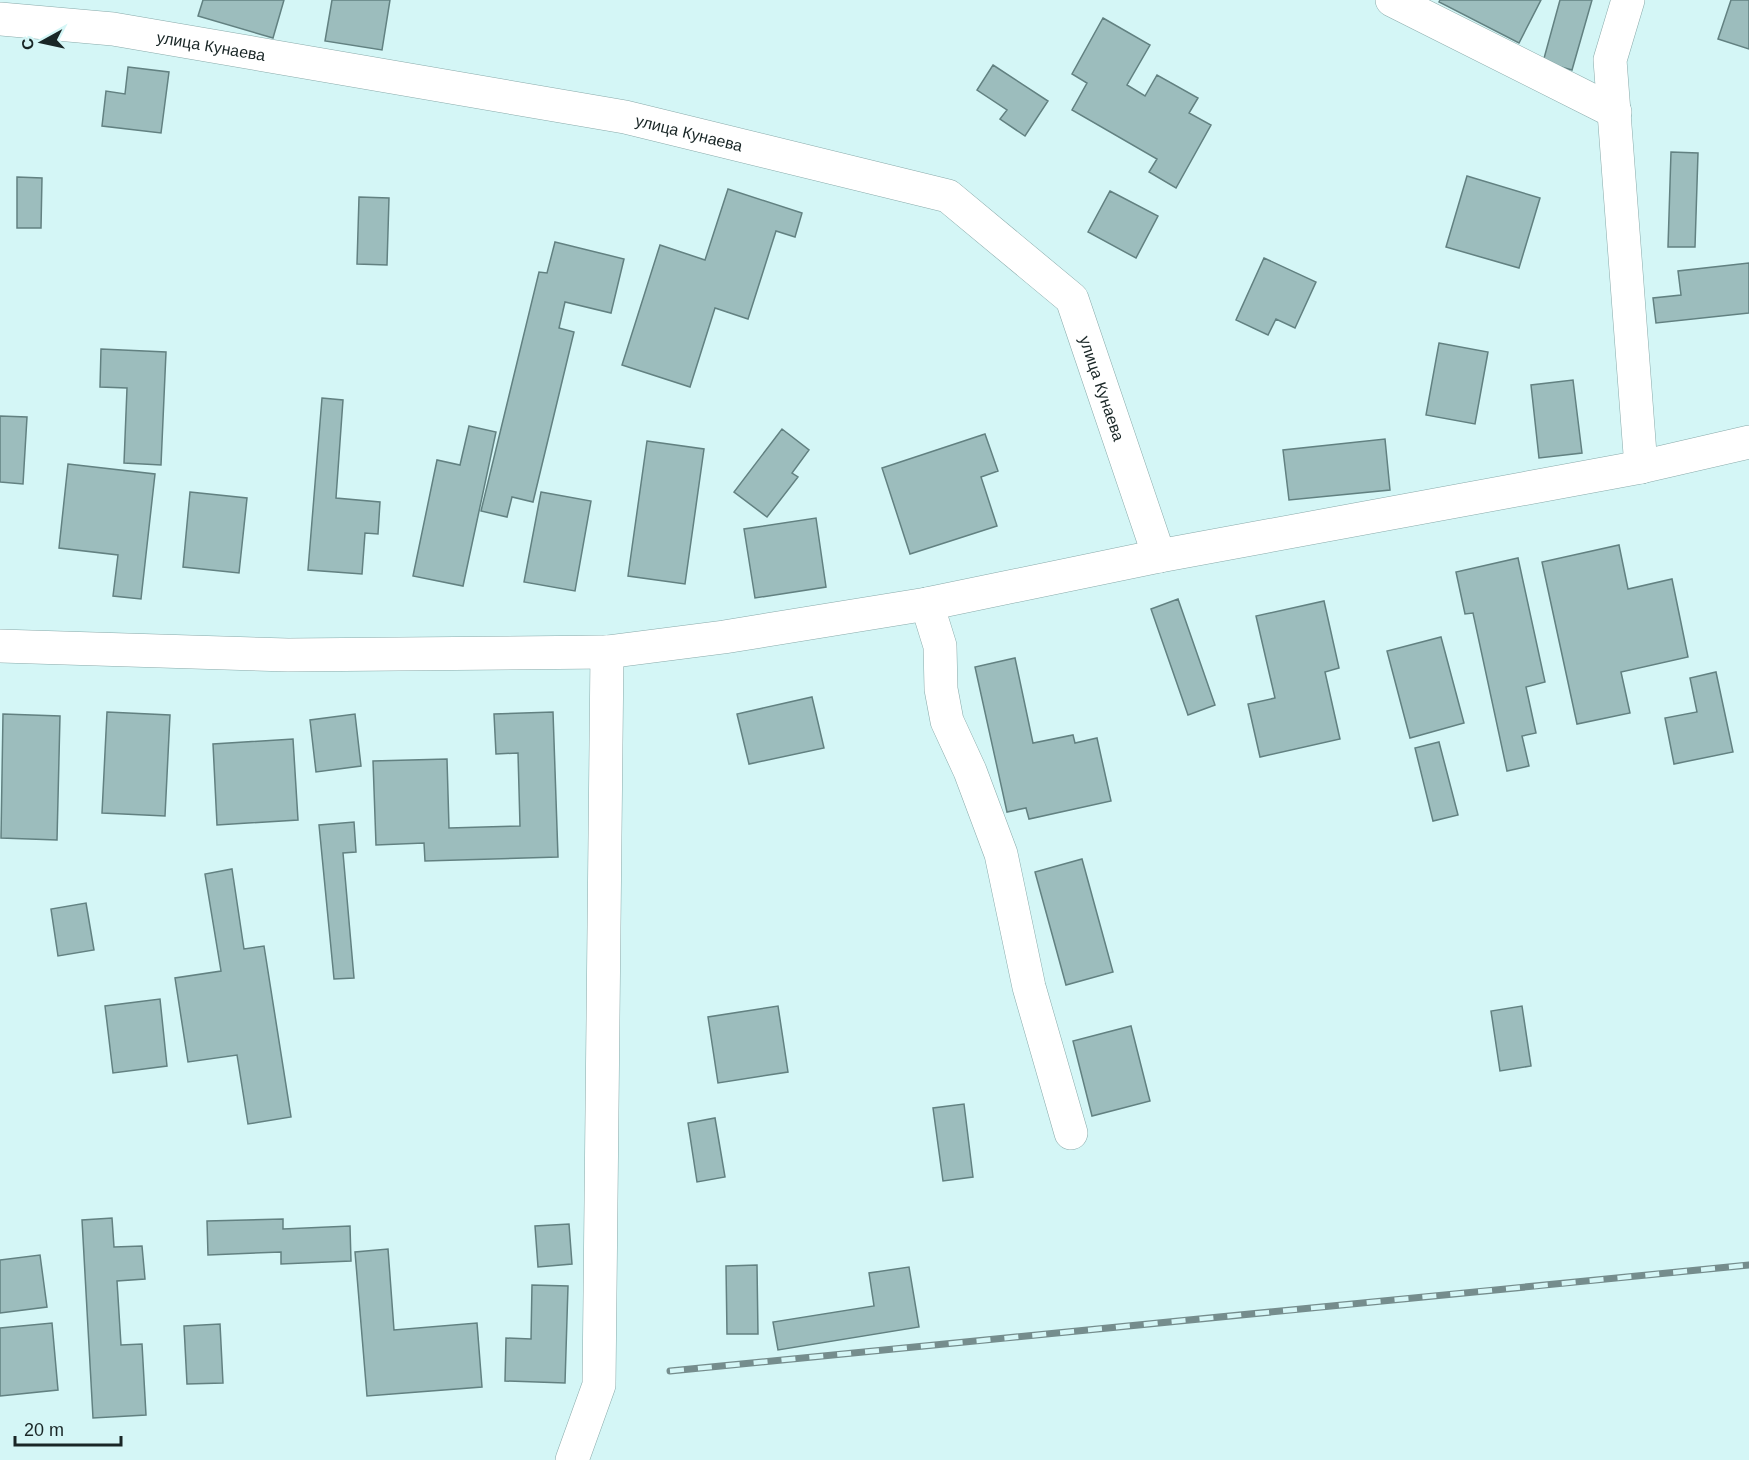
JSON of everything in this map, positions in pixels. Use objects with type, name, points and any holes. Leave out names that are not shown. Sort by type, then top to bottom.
[{"type":"street","points":[[1392,0],[1615,112]]},
{"type":"street","points":[[1628,0],[1610,60],[1641,467]]},
{"type":"street","name":"улица Кунаева","points":[[0,19],[113,29],[625,117],[948,196],[1072,299],[1159,556]]},
{"type":"street","points":[[0,646],[288,655],[607,652],[724,637],[927,604],[1159,556],[1641,467],[1749,442]]},
{"type":"street","points":[[927,604],[940,646],[941,689],[947,721],[970,771],[1001,854],[1029,987],[1071,1133]]},
{"type":"street","points":[[572,1460],[599,1385],[607,652]]},
{"type":"building","points":[[203,0],[284,0],[273,38],[198,16]]},
{"type":"building","points":[[332,0],[390,0],[382,50],[325,41]]},
{"type":"building","points":[[1440,0],[1541,0],[1519,43],[1439,2]]},
{"type":"building","points":[[1560,0],[1592,0],[1572,70],[1543,62]]},
{"type":"building","points":[[1731,0],[1749,0],[1749,49],[1718,39]]},
{"type":"building","points":[[1103,18],[1150,45],[1127,85],[1145,96],[1157,75],[1198,98],[1189,113],[1211,125],[1176,188],[1149,172],[1157,159],[1072,110],[1087,83],[1072,74]]},
{"type":"building","points":[[993,65],[1048,101],[1025,136],[1000,119],[1007,110],[977,90]]},
{"type":"building","points":[[128,67],[169,72],[161,133],[102,126],[106,91],[125,94]]},
{"type":"building","points":[[1671,152],[1698,153],[1695,247],[1668,247]]},
{"type":"building","points":[[1467,176],[1540,198],[1519,268],[1446,247]]},
{"type":"building","points":[[17,177],[42,178],[41,228],[17,228]]},
{"type":"building","points":[[728,189],[802,213],[795,237],[776,231],[748,319],[715,308],[690,387],[622,365],[660,245],[705,260]]},
{"type":"building","points":[[1110,191],[1158,216],[1136,258],[1088,232]]},
{"type":"building","points":[[359,197],[389,198],[387,265],[357,264]]},
{"type":"building","points":[[555,242],[624,259],[611,313],[565,302],[559,328],[574,332],[533,502],[512,497],[507,517],[481,511],[539,272],[547,273]]},
{"type":"building","points":[[1264,258],[1316,282],[1295,328],[1276,319],[1268,335],[1236,320]]},
{"type":"building","points":[[1749,263],[1749,313],[1656,323],[1653,298],[1681,295],[1678,271]]},
{"type":"building","points":[[1439,343],[1488,352],[1475,424],[1426,415]]},
{"type":"building","points":[[101,349],[166,352],[161,465],[124,463],[127,388],[100,387]]},
{"type":"building","points":[[1573,380],[1582,453],[1539,458],[1531,385]]},
{"type":"building","points":[[322,398],[343,400],[336,498],[380,502],[378,534],[365,533],[362,574],[308,570]]},
{"type":"building","points":[[0,416],[27,417],[23,484],[0,482]]},
{"type":"building","points":[[469,426],[496,432],[463,586],[413,576],[437,460],[460,465]]},
{"type":"building","points":[[782,429],[809,450],[792,473],[798,477],[767,517],[734,492]]},
{"type":"building","points":[[985,434],[998,471],[981,477],[997,526],[910,554],[882,468]]},
{"type":"building","points":[[1385,439],[1390,490],[1289,500],[1283,450]]},
{"type":"building","points":[[647,441],[704,449],[685,584],[628,576]]},
{"type":"building","points":[[68,464],[155,474],[141,599],[113,596],[118,555],[59,548]]},
{"type":"building","points":[[190,492],[247,498],[239,573],[183,567]]},
{"type":"building","points":[[541,492],[591,501],[575,591],[524,582]]},
{"type":"building","points":[[816,518],[826,587],[755,598],[744,529]]},
{"type":"building","points":[[1619,545],[1628,589],[1672,579],[1688,657],[1621,672],[1630,713],[1577,724],[1542,562]]},
{"type":"building","points":[[1518,558],[1545,682],[1526,687],[1536,733],[1522,736],[1529,766],[1507,771],[1473,613],[1465,614],[1456,572]]},
{"type":"building","points":[[1178,599],[1215,705],[1188,715],[1151,609]]},
{"type":"building","points":[[1324,601],[1339,668],[1325,672],[1340,739],[1260,757],[1248,704],[1275,698],[1256,616]]},
{"type":"building","points":[[1441,637],[1464,723],[1410,738],[1387,651]]},
{"type":"building","points":[[1015,658],[1033,743],[1073,735],[1075,743],[1097,738],[1111,801],[1029,819],[1026,808],[1007,812],[975,667]]},
{"type":"building","points":[[1716,672],[1733,752],[1674,764],[1665,718],[1697,712],[1690,678]]},
{"type":"building","points":[[812,697],[824,748],[749,764],[737,714]]},
{"type":"building","points":[[107,712],[170,715],[165,816],[102,813]]},
{"type":"building","points":[[553,712],[558,857],[425,861],[424,843],[376,845],[373,761],[447,759],[449,828],[520,826],[518,753],[496,754],[494,714]]},
{"type":"building","points":[[3,714],[60,716],[57,840],[1,838]]},
{"type":"building","points":[[355,714],[361,766],[316,772],[310,720]]},
{"type":"building","points":[[293,739],[298,820],[217,825],[213,744]]},
{"type":"building","points":[[1439,742],[1458,815],[1433,821],[1415,748]]},
{"type":"building","points":[[354,822],[356,852],[343,853],[354,978],[334,979],[319,825]]},
{"type":"building","points":[[1082,859],[1113,972],[1066,985],[1035,872]]},
{"type":"building","points":[[232,869],[244,949],[264,946],[291,1117],[248,1124],[237,1055],[188,1062],[175,978],[221,971],[205,874]]},
{"type":"building","points":[[86,903],[94,950],[58,956],[51,909]]},
{"type":"building","points":[[160,999],[167,1066],[113,1073],[105,1006]]},
{"type":"building","points":[[778,1006],[788,1072],[718,1083],[708,1017]]},
{"type":"building","points":[[1522,1006],[1531,1066],[1500,1071],[1491,1011]]},
{"type":"building","points":[[1131,1026],[1150,1101],[1092,1116],[1073,1041]]},
{"type":"building","points":[[964,1104],[973,1177],[943,1181],[933,1108]]},
{"type":"building","points":[[715,1118],[725,1177],[697,1182],[688,1123]]},
{"type":"building","points":[[112,1218],[114,1247],[142,1246],[145,1279],[117,1281],[121,1345],[142,1344],[146,1415],[93,1418],[82,1220]]},
{"type":"building","points":[[283,1219],[283,1229],[350,1226],[351,1261],[281,1264],[281,1252],[208,1255],[207,1221]]},
{"type":"building","points":[[569,1224],[572,1264],[538,1267],[535,1226]]},
{"type":"building","points":[[388,1249],[394,1330],[477,1323],[482,1387],[367,1396],[355,1252]]},
{"type":"building","points":[[40,1255],[47,1307],[0,1313],[0,1260]]},
{"type":"building","points":[[757,1265],[758,1334],[727,1334],[726,1266]]},
{"type":"building","points":[[909,1267],[919,1327],[778,1350],[773,1322],[874,1306],[869,1273]]},
{"type":"building","points":[[532,1285],[568,1286],[565,1383],[505,1381],[506,1338],[531,1339]]},
{"type":"building","points":[[52,1323],[58,1390],[0,1396],[0,1328]]},
{"type":"building","points":[[220,1324],[223,1383],[187,1384],[184,1326]]},
{"type":"railway","points":[[670,1371],[1749,1265]]}]
